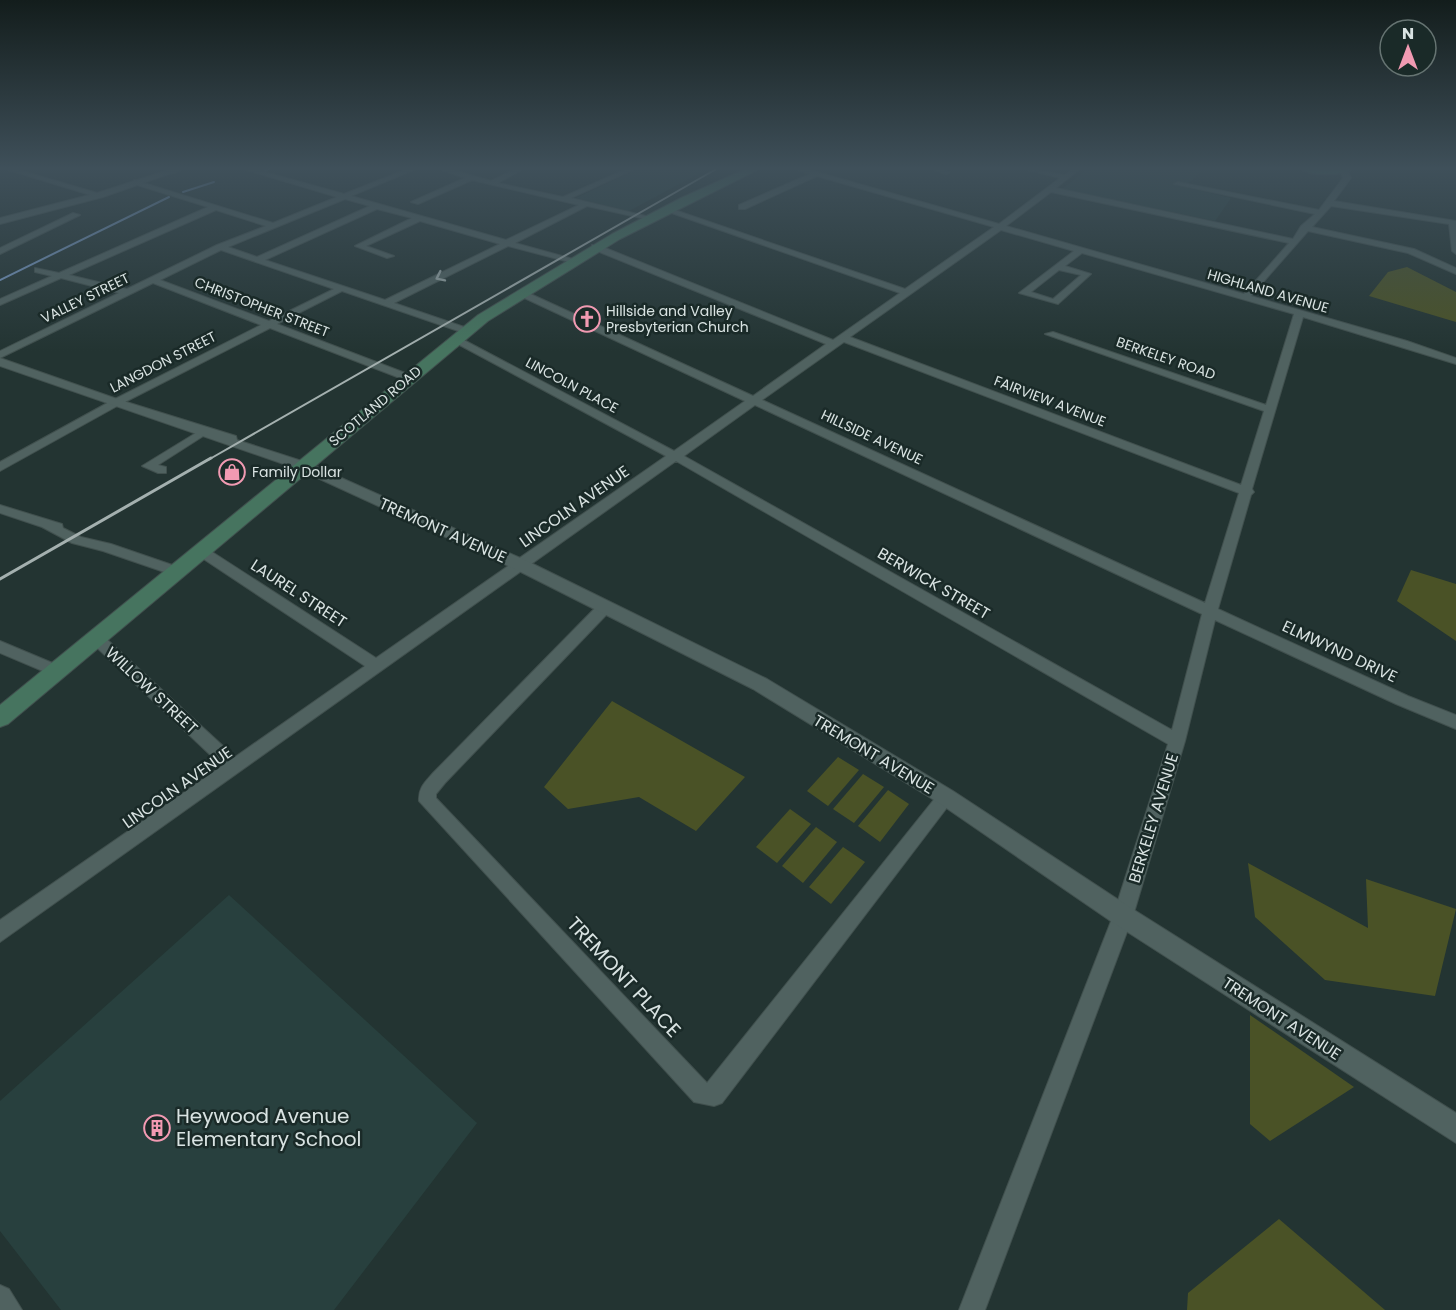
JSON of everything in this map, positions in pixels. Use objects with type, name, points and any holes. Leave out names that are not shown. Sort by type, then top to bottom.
[{"type":"main road","name":"SCOTLAND ROAD","points":[[0,718],[303,466],[402,376],[570,261],[629,229]]},
{"type":"street","points":[[0,251],[46,229]]},
{"type":"street","points":[[0,302],[166,229]]},
{"type":"street","name":"VALLEY STREET","points":[[0,355],[220,247],[262,229]]},
{"type":"street","points":[[257,260],[325,229]]},
{"type":"street","points":[[390,256],[359,246],[395,229]]},
{"type":"street","points":[[459,229],[570,261]]},
{"type":"street","points":[[387,303],[536,229]]},
{"type":"street","points":[[728,229],[907,293]]},
{"type":"street","name":"LINCOLN AVENUE","points":[[0,932],[998,229]]},
{"type":"street","name":"HIGHLAND AVENUE","points":[[1004,229],[1404,343],[1456,361]]},
{"type":"street","points":[[1237,229],[1293,241]]},
{"type":"street","points":[[1245,298],[1303,229]]},
{"type":"street","points":[[1309,229],[1411,251],[1456,271]]},
{"type":"street","points":[[1454,229],[1456,251]]},
{"type":"street","points":[[220,247],[467,331]]},
{"type":"street","name":"FAIRVIEW AVENUE","points":[[595,247],[838,341],[1248,492]]},
{"type":"street","points":[[1058,267],[1087,274],[1055,302],[1024,292],[1080,250]]},
{"type":"street","points":[[38,270],[127,292]]},
{"type":"street","name":"CHRISTOPHER STREET","points":[[152,280],[360,360],[373,368],[402,376]]},
{"type":"street","name":"LANGDON STREET","points":[[0,467],[116,403],[342,288]]},
{"type":"street","name":"HILLSIDE AVENUE","points":[[521,293],[1210,610]]},
{"type":"street","name":"BERKELEY AVENUE","points":[[972,1310],[1123,916],[1177,741],[1210,610],[1248,492],[1299,314]]},
{"type":"street","name":"BERKELEY ROAD","points":[[1050,334],[1271,410]]},
{"type":"street","name":"LINCOLN PLACE","points":[[456,340],[674,456]]},
{"type":"street","name":"TREMONT AVENUE","points":[[0,362],[303,466],[520,565],[760,684],[946,797],[1123,916],[1456,1129]]},
{"type":"street","points":[[162,470],[148,466],[204,431]]},
{"type":"street","name":"BERWICK STREET","points":[[674,456],[1177,741]]},
{"type":"street","points":[[0,509],[48,526],[77,540],[106,547],[176,571]]},
{"type":"street","name":"LAUREL STREET","points":[[201,550],[377,666]]},
{"type":"street","name":"TREMONT PLACE","points":[[604,607],[439,778],[427,792],[428,801],[702,1094],[714,1095],[946,797]]},
{"type":"street","name":"ELMWYND DRIVE","points":[[1210,610],[1402,700],[1456,722]]},
{"type":"street","name":"WILLOW STREET","points":[[96,638],[235,767]]},
{"type":"street","points":[[0,647],[57,671]]},
{"type":"street","points":[[0,1298],[9,1310]]},
{"type":"shaded area","points":[[229,895],[477,1123],[334,1310],[61,1310],[0,1231],[0,1101]]},
{"type":"green space","points":[[1407,267],[1456,292],[1456,322],[1369,296],[1388,272]]},
{"type":"green space","points":[[1411,570],[1456,584],[1456,641],[1397,601]]},
{"type":"green space","points":[[612,701],[745,777],[696,831],[639,797],[568,809],[544,787]]},
{"type":"green space","points":[[838,757],[859,770],[828,806],[807,791]]},
{"type":"green space","points":[[863,774],[884,787],[854,823],[833,809]]},
{"type":"green space","points":[[888,790],[909,804],[880,842],[858,826]]},
{"type":"green space","points":[[790,809],[811,824],[777,863],[756,847]]},
{"type":"green space","points":[[816,827],[837,842],[803,883],[782,866]]},
{"type":"green space","points":[[843,847],[865,862],[831,904],[809,887]]},
{"type":"green space","points":[[1248,863],[1368,928],[1366,879],[1456,909],[1435,996],[1325,980],[1255,917]]},
{"type":"green space","points":[[1250,1015],[1354,1087],[1270,1141],[1250,1124]]},
{"type":"green space","points":[[1279,1219],[1385,1310],[1187,1310],[1188,1293]]},
{"type":"waterway","points":[[0,280],[104,229]]},
{"type":"railway","points":[[208,460],[611,229]]},
{"type":"railway","points":[[0,579],[211,458]]},
{"type":"place","name":"Hillside and Valley Presbyterian Church","points":[[587,319]]},
{"type":"place","name":"Family Dollar","points":[[232,472]]},
{"type":"place","name":"Heywood Avenue Elementary School","points":[[157,1128]]}]
